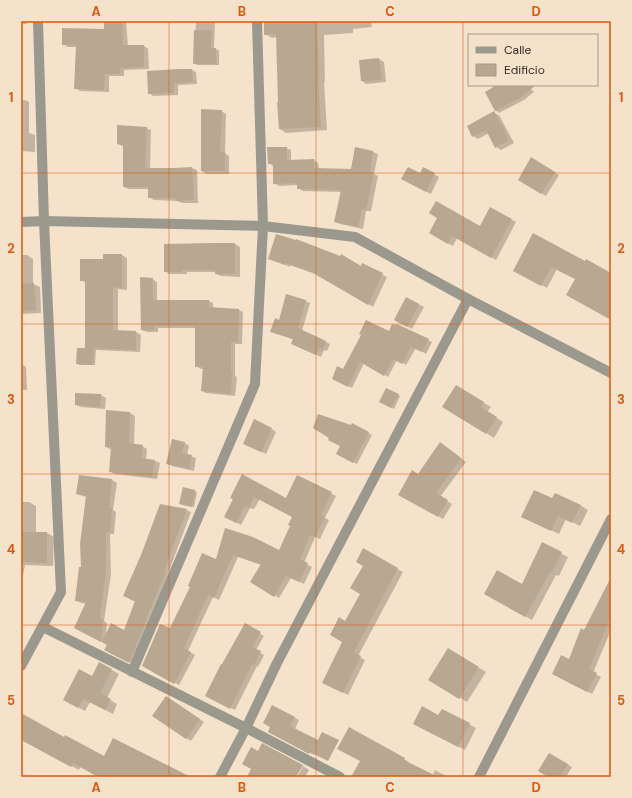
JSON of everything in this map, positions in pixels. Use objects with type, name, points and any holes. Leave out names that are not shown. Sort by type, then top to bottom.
[{"type":"street","points":[[21,666],[61,592],[44,221],[38,21]]},
{"type":"street","points":[[132,672],[254,384],[263,226],[257,21]]},
{"type":"street","points":[[21,222],[44,221],[263,226],[355,237],[468,299],[611,373]]},
{"type":"street","points":[[220,777],[246,728],[277,663],[468,299]]},
{"type":"street","points":[[479,777],[611,519]]},
{"type":"street","points":[[43,627],[246,728],[340,777]]},
{"type":"building","points":[[104,21],[122,21],[123,45],[144,45],[144,67],[120,68],[120,74],[105,74],[104,90],[74,89],[76,45],[62,45],[62,28],[104,29]]},
{"type":"building","points":[[264,21],[317,21],[321,127],[279,129],[276,34],[264,35]]},
{"type":"building","points":[[194,30],[212,31],[211,48],[216,48],[216,64],[193,64]]},
{"type":"building","points":[[379,58],[382,80],[361,81],[359,60]]},
{"type":"building","points":[[192,69],[193,82],[174,83],[174,93],[148,94],[147,71]]},
{"type":"building","points":[[496,86],[535,86],[520,98],[495,111],[485,92]]},
{"type":"building","points":[[201,109],[222,110],[220,152],[225,152],[225,171],[201,171]]},
{"type":"building","points":[[494,111],[509,140],[495,148],[486,130],[472,137],[467,126]]},
{"type":"building","points":[[117,125],[147,127],[145,168],[192,167],[194,200],[176,201],[176,198],[148,198],[148,187],[123,187],[123,145],[117,144]]},
{"type":"building","points":[[267,147],[287,147],[287,160],[314,159],[314,168],[351,169],[355,147],[373,151],[370,172],[374,173],[366,210],[362,209],[358,227],[334,222],[341,190],[297,189],[297,183],[273,184],[273,164],[268,164]]},
{"type":"building","points":[[531,157],[555,172],[541,194],[518,180]]},
{"type":"building","points":[[408,167],[420,173],[423,167],[435,173],[426,192],[401,179]]},
{"type":"building","points":[[436,201],[480,226],[490,207],[512,219],[491,258],[452,236],[448,244],[429,233],[437,218],[429,213]]},
{"type":"building","points":[[533,233],[611,273],[611,320],[566,295],[575,279],[551,267],[541,286],[513,271]]},
{"type":"building","points":[[276,234],[296,239],[340,256],[341,254],[361,266],[362,263],[383,273],[368,305],[313,273],[285,263],[285,265],[268,259]]},
{"type":"building","points":[[235,243],[235,274],[215,274],[215,270],[182,270],[182,272],[164,272],[164,244]]},
{"type":"building","points":[[103,254],[122,254],[122,288],[113,287],[113,330],[136,331],[136,350],[85,348],[85,281],[80,281],[80,259],[103,259]]},
{"type":"building","points":[[140,277],[153,278],[153,300],[209,300],[209,307],[239,309],[238,342],[231,342],[231,394],[201,391],[203,367],[195,367],[195,326],[154,326],[154,330],[141,330]]},
{"type":"building","points":[[34,283],[36,310],[21,311],[21,284]]},
{"type":"building","points":[[286,294],[306,300],[298,328],[326,341],[323,349],[319,348],[316,355],[291,344],[293,339],[270,332],[275,318],[279,320]]},
{"type":"building","points":[[406,297],[419,304],[407,327],[394,320]]},
{"type":"building","points":[[366,320],[389,331],[392,324],[397,324],[429,339],[422,352],[411,347],[402,364],[393,359],[384,376],[360,362],[348,387],[332,379],[337,366],[343,369],[361,335],[359,334]]},
{"type":"building","points":[[77,348],[94,348],[93,365],[76,364]]},
{"type":"building","points":[[456,385],[484,402],[481,407],[497,417],[486,434],[442,407]]},
{"type":"building","points":[[386,388],[399,394],[391,408],[379,402]]},
{"type":"building","points":[[75,393],[101,394],[100,407],[75,405]]},
{"type":"building","points":[[106,410],[130,412],[129,443],[143,445],[141,458],[155,460],[152,477],[109,472],[111,447],[105,447]]},
{"type":"building","points":[[318,414],[351,425],[352,423],[369,432],[353,463],[336,454],[340,446],[328,440],[329,438],[313,428]]},
{"type":"building","points":[[254,419],[272,428],[261,452],[243,444]]},
{"type":"building","points":[[172,439],[185,442],[182,453],[192,455],[189,469],[166,464]]},
{"type":"building","points":[[440,442],[461,458],[436,493],[448,500],[438,517],[398,495],[412,470],[418,474]]},
{"type":"building","points":[[242,474],[286,498],[297,475],[332,492],[321,515],[325,517],[315,537],[310,535],[300,559],[308,563],[299,582],[286,576],[274,597],[250,582],[261,564],[233,555],[214,598],[208,595],[184,648],[191,652],[174,684],[142,666],[160,624],[170,628],[190,587],[188,586],[202,553],[216,559],[225,528],[253,537],[279,550],[290,526],[288,525],[292,517],[254,497],[249,508],[245,506],[236,523],[224,517],[233,499],[230,498]]},
{"type":"building","points":[[79,475],[112,479],[109,508],[112,508],[110,532],[106,532],[106,570],[100,618],[103,619],[101,642],[74,628],[86,602],[75,601],[79,567],[81,567],[80,544],[86,496],[76,494]]},
{"type":"building","points":[[183,487],[195,490],[192,507],[179,504]]},
{"type":"building","points":[[534,490],[552,498],[555,493],[581,505],[572,523],[558,516],[551,531],[521,517]]},
{"type":"building","points":[[160,504],[187,509],[164,571],[166,572],[129,663],[104,650],[107,645],[102,642],[111,623],[124,630],[135,601],[123,596],[141,555]]},
{"type":"building","points":[[21,532],[47,532],[47,563],[21,562]]},
{"type":"building","points":[[542,542],[562,552],[552,573],[550,572],[525,617],[484,594],[497,570],[522,584]]},
{"type":"building","points":[[363,548],[398,568],[354,652],[361,656],[343,693],[322,683],[342,642],[330,635],[339,617],[345,621],[360,594],[350,588],[363,566],[356,562]]},
{"type":"building","points":[[611,577],[611,616],[589,669],[597,673],[587,692],[552,674],[561,655],[569,659],[581,628],[584,630]]},
{"type":"building","points":[[245,623],[261,632],[252,647],[261,651],[254,665],[252,664],[230,709],[205,696],[221,664]]},
{"type":"building","points":[[448,648],[479,667],[459,699],[428,680]]},
{"type":"building","points":[[99,662],[112,669],[100,693],[111,699],[105,710],[83,699],[78,708],[63,700],[79,669],[92,676]]},
{"type":"building","points":[[166,696],[200,719],[186,739],[152,716]]},
{"type":"building","points":[[272,705],[295,717],[290,726],[318,740],[322,732],[339,740],[328,761],[310,752],[309,754],[268,732],[270,727],[263,723]]},
{"type":"building","points":[[422,706],[438,715],[442,709],[470,723],[458,747],[413,724]]},
{"type":"building","points":[[21,713],[64,737],[65,735],[104,756],[113,738],[191,777],[98,777],[73,763],[71,767],[21,740]]},
{"type":"building","points":[[349,727],[405,758],[404,760],[438,777],[351,777],[360,761],[337,749]]},
{"type":"building","points":[[262,743],[303,765],[296,777],[247,777],[251,769],[242,764],[251,747],[258,751]]},
{"type":"building","points":[[549,753],[568,764],[560,777],[548,777],[538,771]]}]
